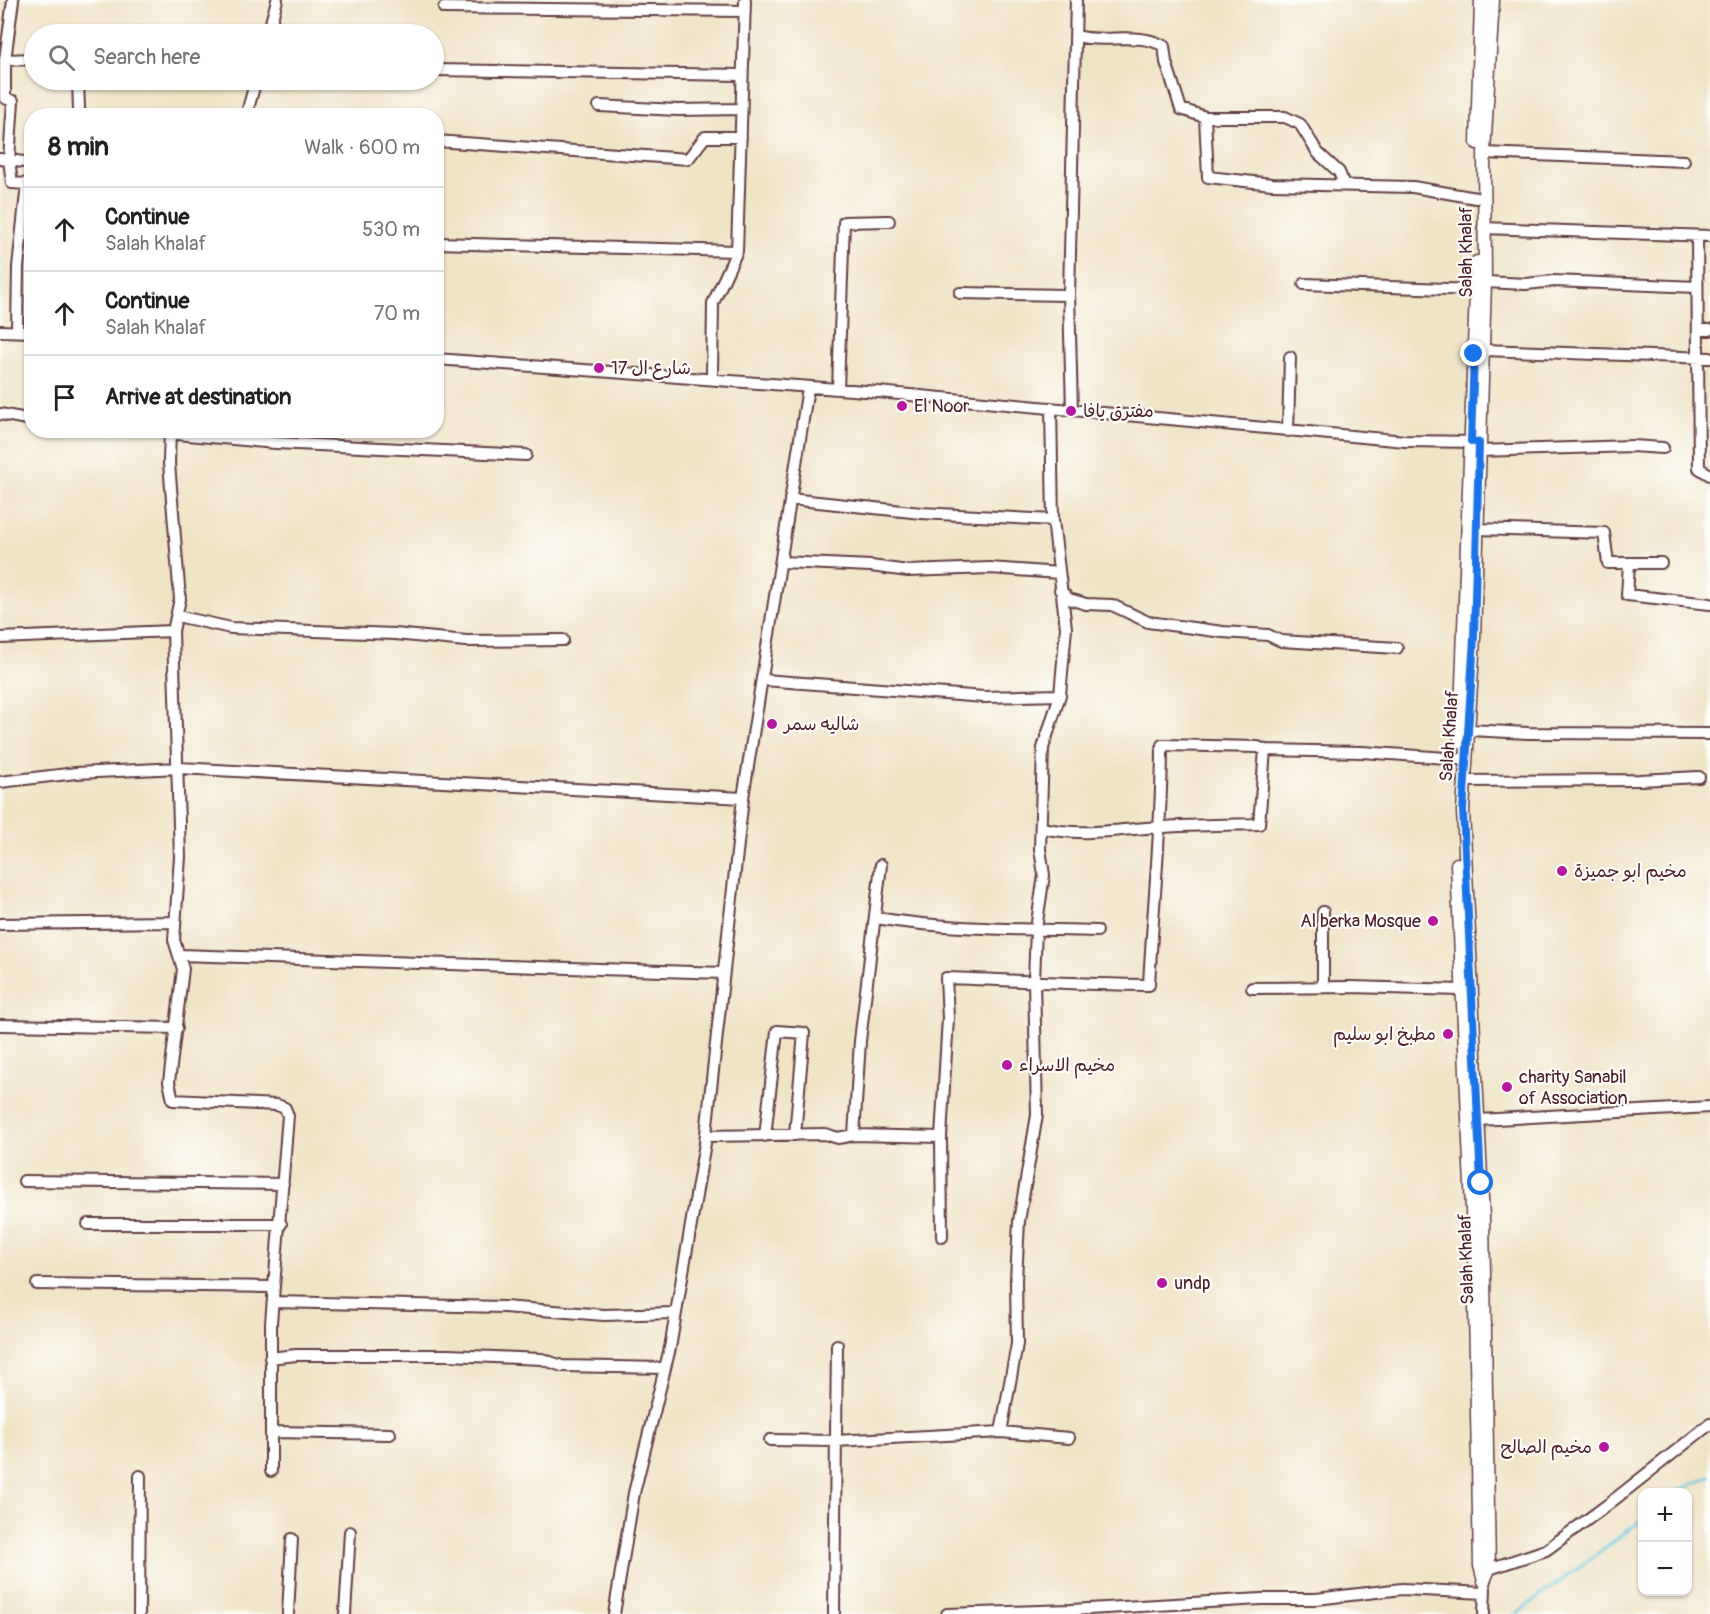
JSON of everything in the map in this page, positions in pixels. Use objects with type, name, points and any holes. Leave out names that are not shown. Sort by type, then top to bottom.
[{"type":"main road","name":"Salah Khalaf","points":[[1481,0],[1476,198],[1483,350],[1476,445],[1478,529],[1463,832],[1485,1298],[1489,1569],[1484,1587]]},
{"type":"main road","name":"Salah Khalaf","points":[[1484,1587],[1480,1566],[1473,1244],[1456,802],[1476,445],[1484,153],[1493,0]]},
{"type":"street","points":[[13,0],[5,36],[5,98],[13,101],[4,160],[12,183],[24,184]]},
{"type":"street","points":[[271,24],[277,0]]},
{"type":"street","points":[[1072,410],[1069,295],[1076,0]]},
{"type":"street","points":[[444,8],[745,6],[737,251],[713,303],[712,374]]},
{"type":"street","points":[[1076,36],[1088,39],[1150,38],[1164,46],[1166,62],[1181,109],[1205,117],[1285,117],[1300,124],[1318,153],[1339,171],[1344,185]]},
{"type":"street","points":[[4,60],[24,59]]},
{"type":"street","points":[[444,70],[741,75]]},
{"type":"street","points":[[78,90],[79,108]]},
{"type":"street","points":[[248,108],[253,90]]},
{"type":"street","points":[[599,106],[677,110],[741,109]]},
{"type":"street","points":[[1205,117],[1208,177],[1272,184],[1413,187],[1476,198]]},
{"type":"street","points":[[444,142],[688,159],[705,137],[741,137]]},
{"type":"street","points":[[1484,153],[1684,161]]},
{"type":"street","points":[[4,160],[24,162]]},
{"type":"street","points":[[17,331],[18,267],[24,212]]},
{"type":"street","points":[[838,389],[844,222],[890,221]]},
{"type":"street","points":[[1483,228],[1710,236]]},
{"type":"street","points":[[1697,236],[1698,330],[1705,358],[1699,468],[1710,475]]},
{"type":"street","points":[[444,243],[737,251]]},
{"type":"street","points":[[1304,284],[1481,286],[1554,281],[1697,287]]},
{"type":"street","points":[[960,293],[1069,295]]},
{"type":"street","points":[[1698,330],[1710,330]]},
{"type":"street","points":[[0,331],[24,331]]},
{"type":"street","points":[[1483,350],[1705,358]]},
{"type":"street","points":[[1288,431],[1290,357]]},
{"type":"street","points":[[444,360],[838,389],[1405,441],[1476,445],[1663,448]]},
{"type":"street","points":[[614,1614],[634,1493],[664,1368],[706,1136],[743,798],[764,680],[808,387]]},
{"type":"street","points":[[1000,1432],[1017,1344],[1016,1280],[1019,1221],[1036,1115],[1034,980],[1036,929],[1044,875],[1040,849],[1043,828],[1043,748],[1060,695],[1066,628],[1053,520],[1051,408]]},
{"type":"street","points":[[0,414],[24,418]]},
{"type":"street","points":[[171,438],[169,463],[180,599],[173,631],[180,857],[174,940],[183,969],[177,1028],[168,1082],[173,1100],[277,1105],[285,1108],[288,1116],[270,1358],[271,1471]]},
{"type":"street","points":[[226,438],[526,455]]},
{"type":"street","points":[[790,500],[921,513],[1053,520]]},
{"type":"street","points":[[1478,529],[1604,534],[1608,563],[1661,563]]},
{"type":"street","points":[[782,562],[871,566],[908,571],[990,568],[1059,573]]},
{"type":"street","points":[[1629,564],[1628,595],[1710,604]]},
{"type":"street","points":[[1060,590],[1069,599],[1086,604],[1112,605],[1148,622],[1223,632],[1268,635],[1281,641],[1397,648]]},
{"type":"street","points":[[177,616],[231,628],[395,634],[466,641],[563,640]]},
{"type":"street","points":[[0,638],[173,631]]},
{"type":"street","points":[[764,680],[984,697],[1060,695]]},
{"type":"street","points":[[1469,730],[1710,735]]},
{"type":"street","points":[[942,1238],[941,1137],[947,1049],[946,978],[1034,980],[1089,985],[1149,985],[1162,745],[1258,747],[1265,750],[1460,759]]},
{"type":"street","points":[[1043,828],[1065,833],[1259,824],[1265,750]]},
{"type":"street","points":[[0,782],[76,773],[179,768],[743,798]]},
{"type":"street","points":[[1464,781],[1640,780],[1699,777]]},
{"type":"street","points":[[854,1135],[860,1041],[881,865]]},
{"type":"street","points":[[1323,912],[1323,987]]},
{"type":"street","points":[[876,918],[927,926],[1097,931]]},
{"type":"street","points":[[0,924],[175,922]]},
{"type":"street","points":[[180,955],[723,973]]},
{"type":"street","points":[[1252,988],[1462,990]]},
{"type":"street","points":[[0,1025],[177,1028]]},
{"type":"street","points":[[765,1136],[777,1031],[804,1033],[795,1135]]},
{"type":"street","points":[[1478,1120],[1710,1107]]},
{"type":"street","points":[[706,1136],[825,1134],[838,1138],[854,1135],[941,1137]]},
{"type":"street","points":[[24,1181],[284,1184]]},
{"type":"street","points":[[88,1224],[281,1224]]},
{"type":"street","points":[[37,1284],[274,1287]]},
{"type":"street","points":[[274,1302],[504,1307],[604,1316],[675,1313]]},
{"type":"street","points":[[834,1614],[837,1345]]},
{"type":"street","points":[[270,1358],[296,1355],[449,1355],[542,1359],[561,1366],[664,1368]]},
{"type":"street","points":[[1489,1569],[1546,1550],[1710,1424]]},
{"type":"street","points":[[272,1432],[390,1434]]},
{"type":"street","points":[[770,1440],[836,1441],[1000,1432],[1069,1438]]},
{"type":"street","points":[[139,1614],[140,1476]]},
{"type":"street","points":[[345,1614],[350,1532]]},
{"type":"street","points":[[288,1614],[292,1539]]},
{"type":"street","points":[[946,1614],[1071,1610],[1261,1599],[1316,1599],[1402,1589],[1484,1587]]},
{"type":"street","name":"Salah Khalaf","points":[[1484,1587],[1484,1614]]},
{"type":"waterway","points":[[1684,1488],[1710,1476]]},
{"type":"waterway","points":[[1516,1614],[1638,1523]]},
{"type":"place","name":"شارع ال 17","points":[[599,368]]},
{"type":"place","name":"El Noor","points":[[902,406]]},
{"type":"place","name":"مفترق يافا","points":[[1071,411]]},
{"type":"place","name":"شاليه سمر","points":[[772,724]]},
{"type":"place","name":"مخيم ابو جميزة","points":[[1562,871]]},
{"type":"place","name":"Al berka Mosque","points":[[1433,921]]},
{"type":"place","name":"مطبخ ابو سليم","points":[[1448,1034]]},
{"type":"place","name":"مخيم الاسراء","points":[[1007,1065]]},
{"type":"place","name":"charity Sanabil of Association","points":[[1507,1087]]},
{"type":"place","name":"undp","points":[[1162,1283]]},
{"type":"place","name":"مخيم الصالح","points":[[1604,1447]]},
{"type":"route","points":[[1474,354],[1471,441],[1479,443],[1478,529],[1463,832],[1481,1183]]}]
